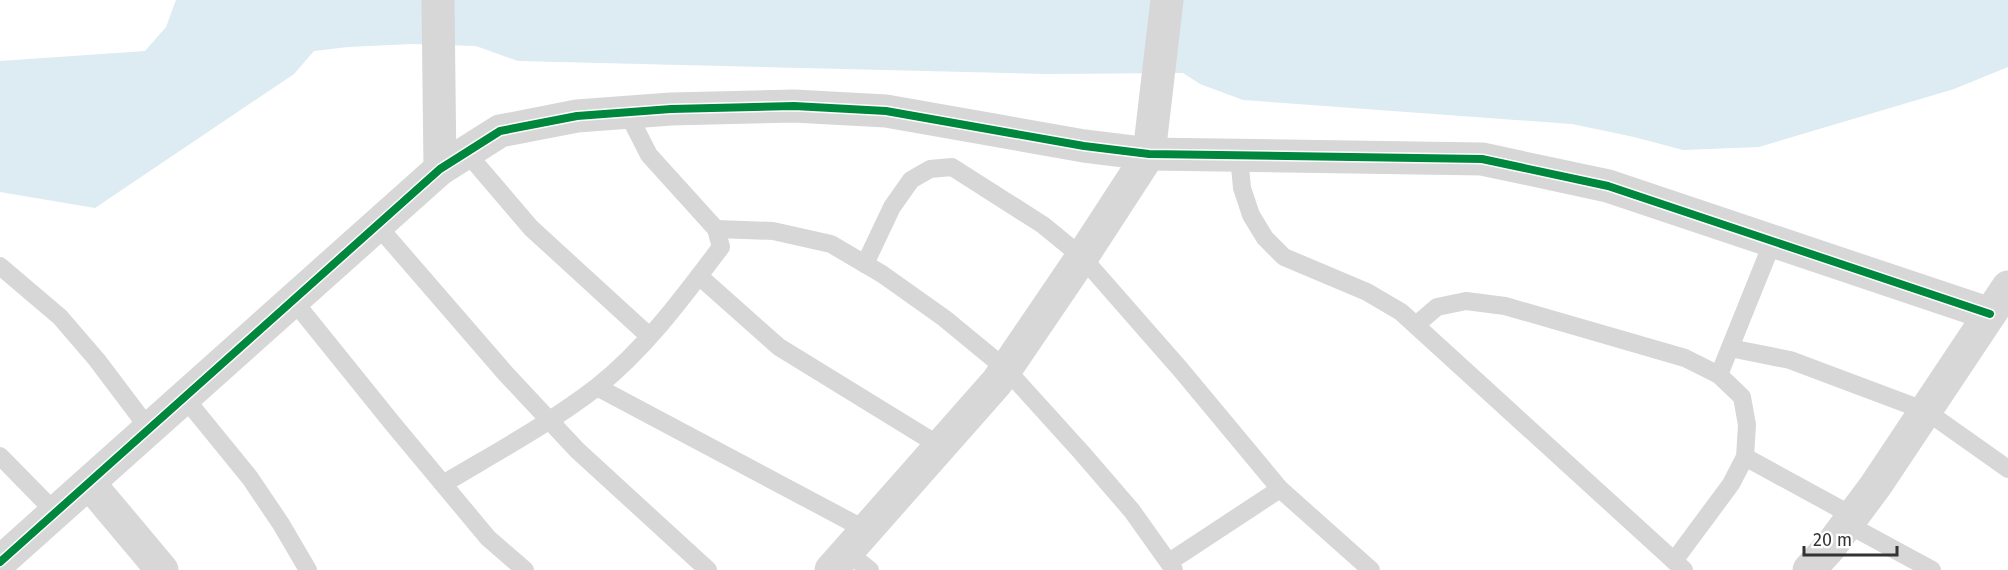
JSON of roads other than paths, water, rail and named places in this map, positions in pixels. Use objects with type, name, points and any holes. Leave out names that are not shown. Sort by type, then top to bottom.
[{"type":"street","points":[[438,0],[453,161]]},
{"type":"street","points":[[854,556],[940,446],[997,382],[1149,154],[1167,0]]},
{"type":"street","points":[[0,562],[377,225],[453,161],[500,131],[577,116],[670,109],[794,106],[886,111],[1084,147],[1149,154],[1482,159],[1608,186],[1999,318]]},
{"type":"street","points":[[1809,570],[1850,520],[1926,411],[1999,318],[2008,287]]},
{"type":"street","points":[[89,483],[162,570]]},
{"type":"lane","points":[[443,484],[549,421],[597,387],[624,363],[674,308],[721,247],[716,229],[649,155],[627,112]]},
{"type":"lane","points":[[1239,156],[1242,188],[1251,215],[1265,238],[1284,257],[1367,292],[1401,312],[1679,566],[1731,484],[1745,457],[1747,425],[1742,397],[1719,375],[1685,358],[1505,306],[1466,301],[1437,307],[1416,325]]},
{"type":"lane","points":[[453,161],[531,228],[649,336]]},
{"type":"lane","points":[[865,264],[892,207],[911,180],[930,169],[952,167],[1043,225],[1082,257],[1181,370],[1280,489],[1371,570]]},
{"type":"lane","points":[[377,225],[549,421],[577,450],[708,570]]},
{"type":"lane","points":[[716,229],[773,231],[831,244],[865,264],[944,318],[1006,369],[1132,511],[1171,566],[1280,489]]},
{"type":"lane","points":[[1719,375],[1773,241]]},
{"type":"lane","points":[[0,266],[60,317],[97,360],[149,429]]},
{"type":"lane","points":[[699,276],[779,347],[940,446]]},
{"type":"lane","points":[[293,300],[488,538],[504,563],[525,570]]},
{"type":"lane","points":[[1730,348],[1790,360],[1926,411],[2008,469]]},
{"type":"lane","points":[[597,387],[854,556]]},
{"type":"lane","points":[[184,397],[250,478],[308,570]]},
{"type":"lane","points":[[0,456],[55,512]]},
{"type":"lane","points":[[1745,457],[1932,570]]}]
